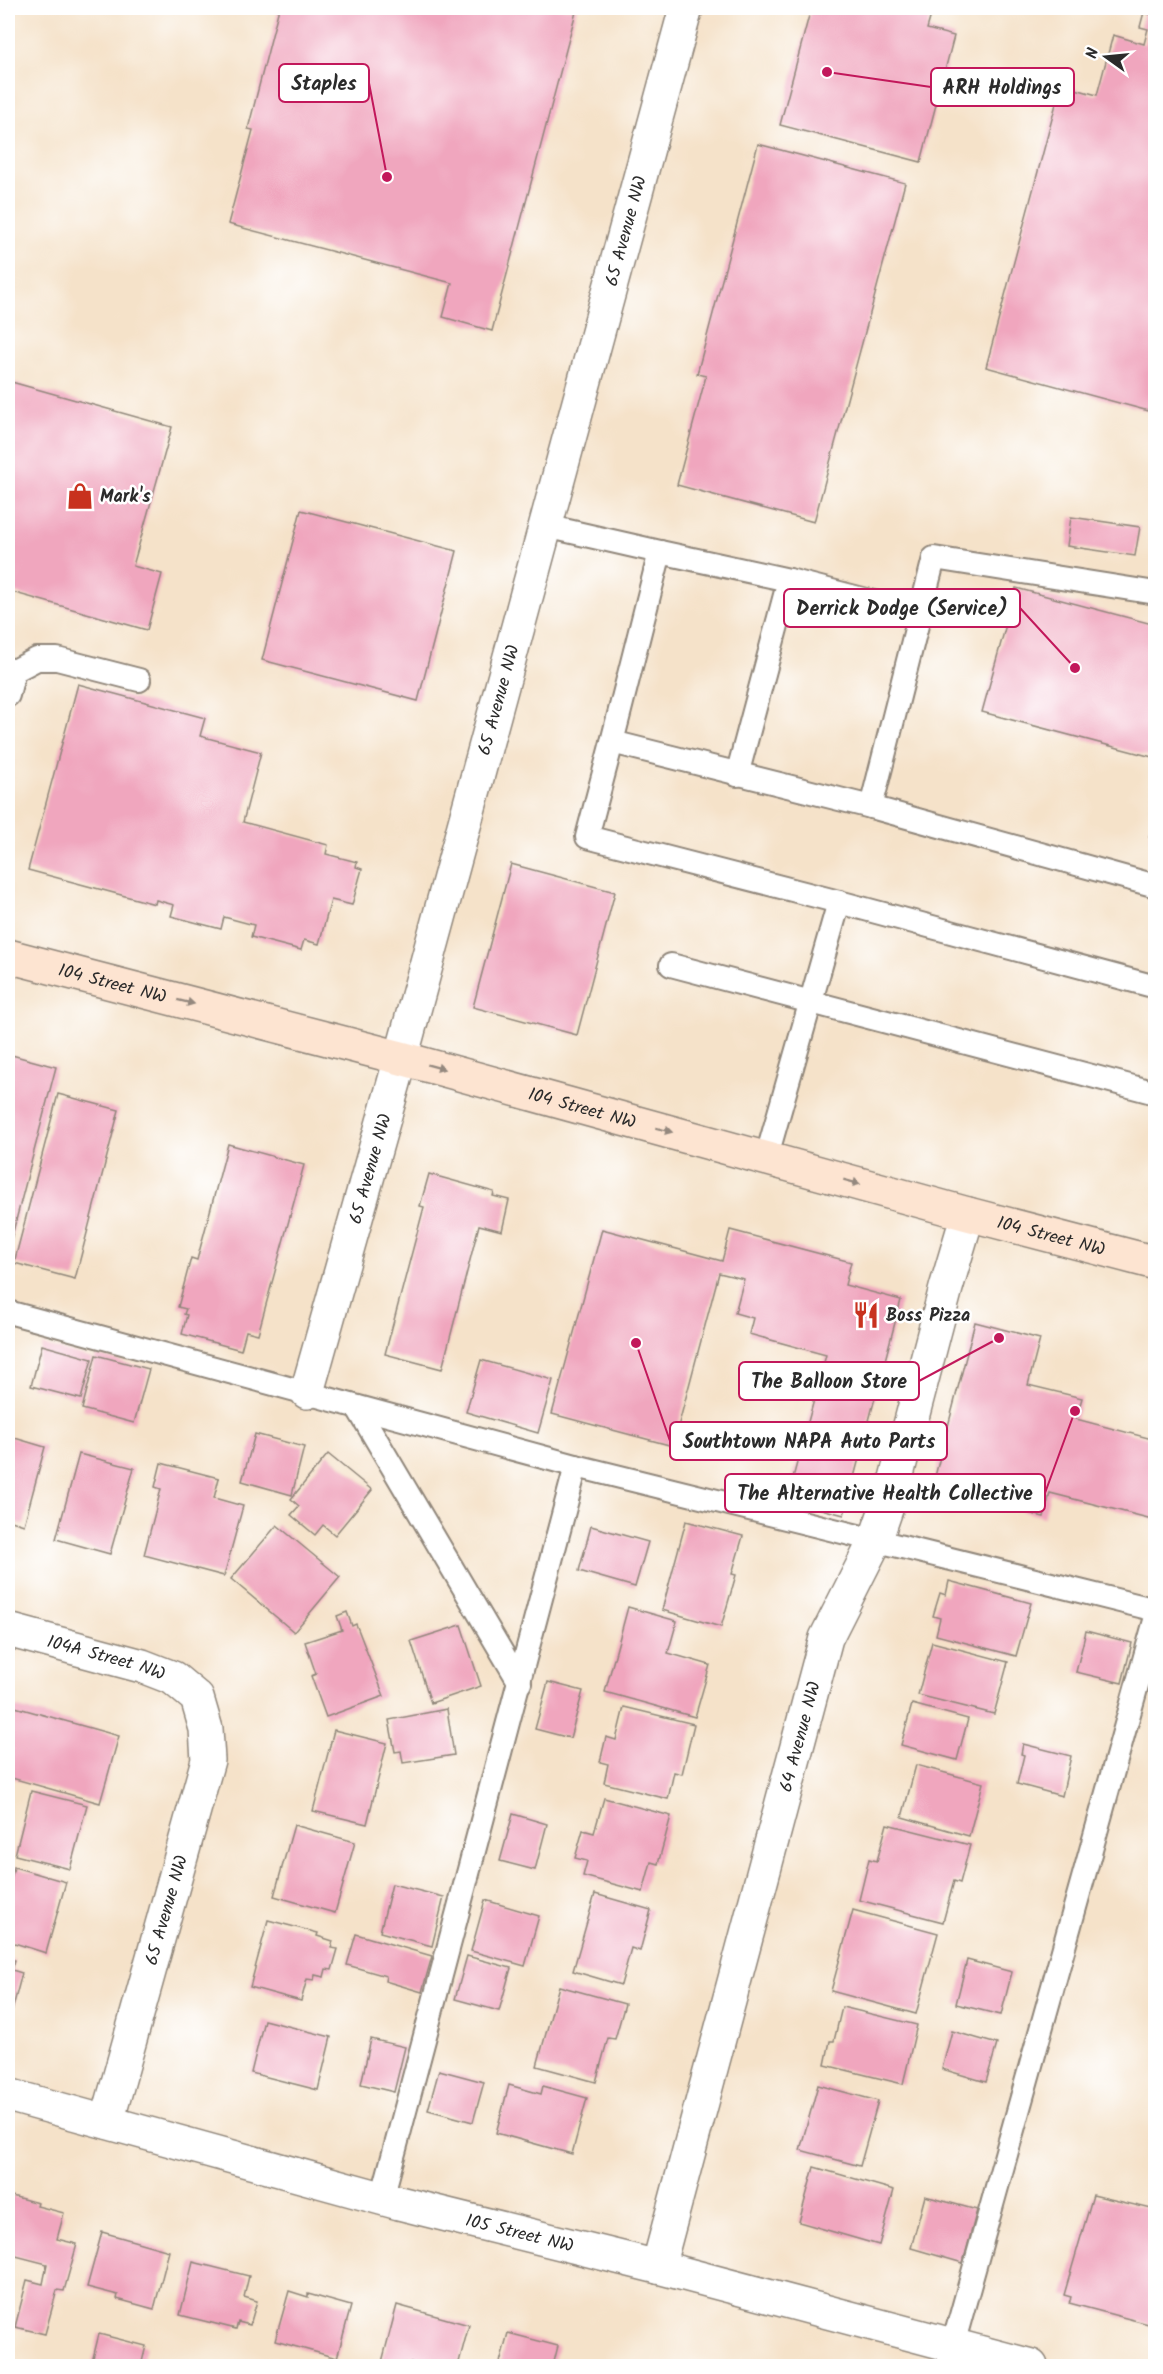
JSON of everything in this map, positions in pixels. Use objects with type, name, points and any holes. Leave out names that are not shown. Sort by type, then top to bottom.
[{"type":"main road","name":"104 Street NW","points":[[8,956],[401,1058],[1155,1263]]},
{"type":"street","name":"65 Avenue NW","points":[[307,1392],[401,1058],[686,8]]},
{"type":"street","name":"64 Avenue NW","points":[[658,2267],[826,1638],[875,1542],[894,1486],[968,1214]]},
{"type":"street","name":"104A Street NW","points":[[8,1630],[142,1666],[173,1678],[197,1698]]},
{"type":"street","name":"65 Avenue NW","points":[[107,2122],[208,1760],[206,1728],[197,1698]]},
{"type":"street","name":"105 Street NW","points":[[8,2095],[382,2198],[658,2267],[950,2356],[1031,2367]]},
{"type":"lane","points":[[546,526],[789,580],[921,614]]},
{"type":"lane","points":[[660,552],[587,837],[1155,987]]},
{"type":"lane","points":[[871,807],[934,558],[1155,593]]},
{"type":"lane","points":[[738,775],[789,580]]},
{"type":"lane","points":[[8,695],[11,670],[37,659],[57,659],[139,680]]},
{"type":"lane","points":[[612,742],[871,807],[1155,886]]},
{"type":"lane","points":[[766,1159],[839,902]]},
{"type":"lane","points":[[671,966],[1155,1093]]},
{"type":"lane","points":[[8,1312],[576,1466],[1155,1610]]},
{"type":"lane","points":[[357,1407],[520,1683]]},
{"type":"lane","points":[[382,2198],[576,1466]]},
{"type":"lane","points":[[950,2356],[1155,1617]]},
{"type":"building","points":[[279,8],[577,8],[492,331],[443,317],[452,283],[228,224],[253,130],[248,129]]},
{"type":"building","points":[[811,8],[933,8],[927,29],[954,36],[921,162],[780,125]]},
{"type":"building","points":[[1156,8],[1156,413],[986,367],[1061,85],[1097,95],[1113,35],[1144,44],[1148,29],[1140,27],[1144,12],[1152,15]]},
{"type":"building","points":[[758,144],[905,183],[814,522],[677,485],[706,376],[697,374]]},
{"type":"building","name":"Mark's","points":[[8,381],[172,427],[133,566],[162,574],[147,630],[8,591]]},
{"type":"building","points":[[301,510],[457,551],[418,701],[262,660]]},
{"type":"building","points":[[1071,517],[1140,527],[1135,556],[1067,546]]},
{"type":"building","points":[[1016,588],[1156,625],[1156,758],[982,712]]},
{"type":"building","points":[[78,684],[205,718],[200,736],[261,752],[243,822],[328,845],[326,854],[357,862],[356,867],[362,869],[352,905],[331,900],[319,944],[304,940],[301,950],[251,937],[254,925],[224,917],[221,929],[171,916],[174,905],[156,900],[155,904],[28,870]]},
{"type":"building","points":[[1156,814],[1156,839],[1149,837]]},
{"type":"building","points":[[511,864],[615,892],[577,1035],[473,1007]]},
{"type":"building","points":[[8,1054],[56,1067],[8,1251]]},
{"type":"building","points":[[58,1094],[119,1110],[75,1279],[14,1263]]},
{"type":"building","points":[[228,1144],[304,1165],[258,1334],[246,1331],[241,1350],[182,1334],[187,1315],[184,1314],[186,1309],[178,1307],[191,1258],[197,1260]]},
{"type":"building","points":[[429,1174],[494,1192],[493,1196],[509,1200],[502,1231],[479,1225],[442,1369],[385,1354],[424,1207],[420,1206]]},
{"type":"building","points":[[602,1229],[722,1261],[730,1230],[851,1262],[845,1285],[901,1300],[844,1515],[787,1500],[826,1355],[749,1334],[753,1318],[735,1313],[744,1279],[719,1273],[673,1446],[552,1414]]},
{"type":"building","points":[[975,1322],[1040,1339],[1028,1385],[1082,1398],[1076,1419],[1156,1440],[1156,1520],[1050,1493],[1044,1517],[932,1488]]},
{"type":"building","points":[[42,1345],[92,1359],[81,1399],[31,1386]]},
{"type":"building","points":[[96,1355],[149,1369],[134,1423],[82,1409]]},
{"type":"building","points":[[481,1360],[553,1380],[538,1433],[466,1412]]},
{"type":"building","points":[[255,1434],[304,1447],[292,1495],[242,1481]]},
{"type":"building","points":[[8,1436],[45,1447],[24,1525],[8,1520]]},
{"type":"building","points":[[79,1454],[134,1468],[110,1554],[56,1539]]},
{"type":"building","points":[[328,1454],[372,1490],[335,1535],[323,1525],[315,1535],[291,1515],[299,1506],[291,1499]]},
{"type":"building","points":[[161,1463],[219,1478],[214,1498],[243,1506],[224,1576],[144,1555],[161,1489],[155,1487]]},
{"type":"building","points":[[686,1521],[743,1536],[732,1574],[736,1575],[721,1627],[662,1610]]},
{"type":"building","points":[[277,1525],[340,1577],[294,1632],[231,1579]]},
{"type":"building","points":[[591,1526],[648,1542],[635,1587],[579,1571]]},
{"type":"building","points":[[949,1581],[1031,1603],[1016,1656],[936,1635],[940,1618],[933,1616],[940,1593],[946,1595]]},
{"type":"building","points":[[628,1607],[677,1621],[668,1653],[710,1665],[695,1717],[605,1692]]},
{"type":"building","points":[[347,1612],[352,1626],[356,1624],[384,1696],[326,1717],[311,1676],[316,1674],[305,1642],[342,1630],[337,1616]]},
{"type":"building","points":[[461,1625],[481,1686],[431,1703],[411,1641]]},
{"type":"building","points":[[1086,1631],[1132,1643],[1122,1683],[1076,1672]]},
{"type":"building","points":[[932,1642],[1008,1662],[994,1714],[918,1695]]},
{"type":"building","points":[[548,1682],[583,1691],[570,1738],[535,1729]]},
{"type":"building","points":[[912,1704],[968,1719],[957,1760],[901,1745]]},
{"type":"building","points":[[15,1707],[119,1736],[100,1803],[8,1777],[8,1731]]},
{"type":"building","points":[[624,1707],[694,1724],[682,1774],[674,1772],[668,1799],[604,1783],[608,1764],[600,1762],[606,1737],[616,1740]]},
{"type":"building","points":[[447,1709],[454,1755],[403,1763],[401,1751],[395,1752],[389,1720]]},
{"type":"building","points":[[334,1730],[387,1743],[367,1824],[313,1811]]},
{"type":"building","points":[[1023,1744],[1071,1756],[1062,1796],[1017,1784],[1024,1755],[1021,1754]]},
{"type":"building","points":[[916,1765],[983,1783],[969,1836],[902,1817]]},
{"type":"building","points":[[31,1791],[87,1805],[70,1869],[15,1855]]},
{"type":"building","points":[[604,1798],[671,1816],[658,1864],[651,1862],[643,1892],[583,1876],[587,1861],[575,1858],[583,1830],[594,1833]]},
{"type":"building","points":[[513,1814],[547,1824],[535,1870],[500,1861]]},
{"type":"building","points":[[887,1824],[970,1845],[960,1883],[954,1881],[943,1922],[859,1900],[869,1859],[877,1861]]},
{"type":"building","points":[[294,1825],[355,1842],[335,1913],[274,1896]]},
{"type":"building","points":[[14,1867],[66,1882],[46,1953],[8,1941],[8,1891]]},
{"type":"building","points":[[392,1884],[444,1897],[432,1946],[380,1932]]},
{"type":"building","points":[[595,1894],[651,1910],[640,1951],[631,1948],[621,1985],[573,1971]]},
{"type":"building","points":[[485,1900],[539,1916],[525,1966],[471,1951]]},
{"type":"building","points":[[853,1910],[938,1933],[916,2014],[831,1991]]},
{"type":"building","points":[[268,1920],[318,1933],[317,1936],[333,1941],[331,1948],[338,1949],[332,1970],[326,1969],[324,1977],[315,1975],[314,1980],[307,1979],[301,2001],[250,1987]]},
{"type":"building","points":[[356,1934],[432,1956],[422,1992],[385,1981],[386,1976],[347,1965]]},
{"type":"building","points":[[467,1956],[511,1968],[499,2011],[455,1999]]},
{"type":"building","points":[[8,1959],[15,1960],[12,1970],[22,1973],[10,2019],[8,2018]]},
{"type":"building","points":[[967,1960],[1012,1972],[1001,2015],[956,2004]]},
{"type":"building","points":[[559,1986],[625,2004],[615,2039],[608,2038],[596,2082],[537,2066]]},
{"type":"building","points":[[842,2007],[917,2025],[903,2084],[825,2065],[830,2041],[834,2041]]},
{"type":"building","points":[[264,2020],[331,2037],[318,2090],[251,2073]]},
{"type":"building","points":[[952,2031],[997,2044],[986,2082],[942,2069]]},
{"type":"building","points":[[371,2039],[405,2047],[394,2092],[361,2084]]},
{"type":"building","points":[[439,2070],[484,2082],[473,2122],[428,2110]]},
{"type":"building","points":[[509,2085],[541,2094],[543,2086],[587,2098],[572,2154],[496,2133]]},
{"type":"building","points":[[818,2085],[878,2101],[860,2166],[800,2150]]},
{"type":"building","points":[[814,2167],[894,2190],[879,2245],[799,2222]]},
{"type":"building","points":[[8,2195],[64,2213],[57,2239],[77,2244],[64,2291],[57,2290],[45,2334],[15,2327],[27,2280],[43,2284],[47,2264],[8,2254]]},
{"type":"building","points":[[1093,2195],[1156,2210],[1156,2326],[1069,2303],[1071,2297],[1064,2295]]},
{"type":"building","points":[[925,2196],[977,2210],[963,2263],[911,2248]]},
{"type":"building","points":[[102,2232],[169,2251],[154,2309],[117,2299],[118,2295],[87,2287]]},
{"type":"building","points":[[193,2262],[249,2276],[244,2297],[257,2301],[250,2325],[238,2322],[236,2329],[180,2315]]},
{"type":"building","points":[[289,2291],[351,2306],[337,2358],[275,2341]]},
{"type":"building","points":[[397,2305],[469,2325],[458,2366],[425,2366],[410,2363],[409,2366],[399,2366],[382,2362]]},
{"type":"building","points":[[508,2333],[558,2346],[553,2366],[499,2366]]},
{"type":"building","points":[[99,2334],[146,2346],[141,2366],[91,2366]]},
{"type":"place","name":"ARH Holdings","points":[[827,72]]},
{"type":"place","name":"Staples","points":[[387,177]]},
{"type":"place","name":"Mark's","points":[[80,496]]},
{"type":"place","name":"Derrick Dodge (Service)","points":[[1075,668]]},
{"type":"place","name":"Boss Pizza","points":[[866,1315]]},
{"type":"place","name":"The Balloon Store","points":[[999,1338]]},
{"type":"place","name":"Southtown NAPA Auto Parts","points":[[636,1343]]},
{"type":"place","name":"The Alternative Health Collective","points":[[1075,1411]]}]
